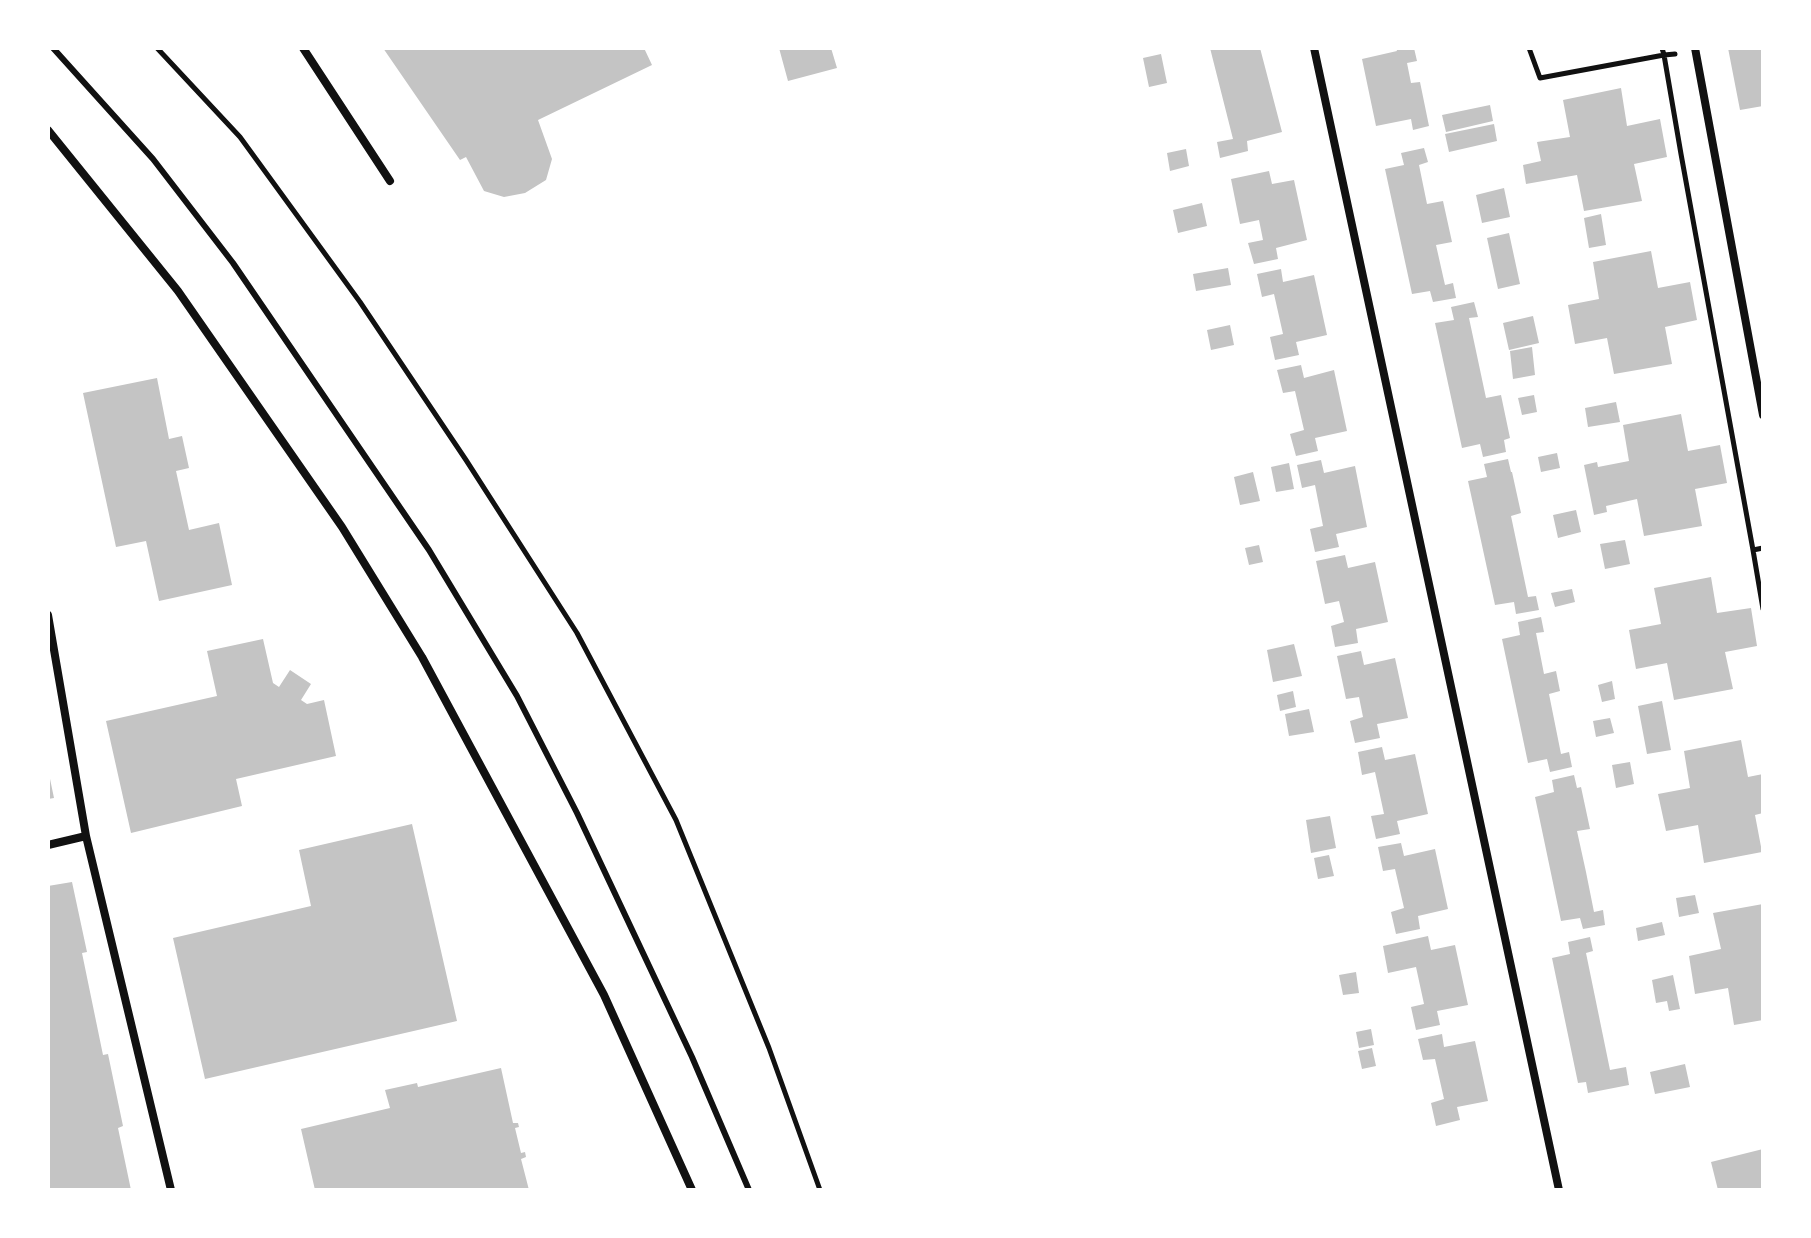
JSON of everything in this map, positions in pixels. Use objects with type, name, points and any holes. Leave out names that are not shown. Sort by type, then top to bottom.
[{"type":"street","points":[[303,48],[390,181]]},
{"type":"street","points":[[1314,48],[1559,1190]]},
{"type":"street","points":[[1695,48],[1763,415]]},
{"type":"street","points":[[48,130],[178,291],[342,527],[422,657],[604,995],[692,1190]]},
{"type":"street","points":[[48,615],[86,836],[171,1190]]},
{"type":"street","points":[[48,845],[86,836]]},
{"type":"lane","points":[[53,48],[153,159],[233,263],[429,550],[517,696],[577,813],[692,1057],[749,1190]]},
{"type":"path","points":[[157,48],[240,137],[351,290],[466,460],[577,633],[676,820],[769,1048],[820,1190]]},
{"type":"path","points":[[1529,48],[1540,78],[1663,51],[1763,609]]},
{"type":"path","points":[[1753,550],[1763,548]]},
{"type":"building","points":[[383,48],[644,48],[652,65],[538,120],[552,159],[546,180],[525,193],[504,197],[484,191],[466,157],[460,160]]},
{"type":"building","points":[[779,48],[831,48],[837,68],[788,81]]},
{"type":"building","points":[[1210,48],[1260,48],[1282,132],[1247,141],[1248,151],[1220,158],[1217,142],[1233,139]]},
{"type":"building","points":[[1396,48],[1414,48],[1417,61],[1407,63],[1411,83],[1420,82],[1429,126],[1413,130],[1411,119],[1376,126],[1362,59],[1397,51]]},
{"type":"building","points":[[1728,48],[1763,48],[1763,106],[1740,110]]},
{"type":"building","points":[[1161,54],[1167,83],[1149,87],[1143,58]]},
{"type":"building","points":[[1621,88],[1627,126],[1660,119],[1667,157],[1634,164],[1642,201],[1584,211],[1577,175],[1526,184],[1523,165],[1541,161],[1537,142],[1570,137],[1563,100]]},
{"type":"building","points":[[1490,105],[1493,121],[1446,132],[1442,115]]},
{"type":"building","points":[[1494,124],[1497,141],[1449,152],[1445,134]]},
{"type":"building","points":[[1424,148],[1428,162],[1419,165],[1427,204],[1443,201],[1452,242],[1436,245],[1445,285],[1453,283],[1456,298],[1433,302],[1430,291],[1412,294],[1385,169],[1404,165],[1401,153]]},
{"type":"building","points":[[1186,149],[1189,166],[1170,171],[1167,153]]},
{"type":"building","points":[[1269,171],[1272,184],[1294,180],[1307,240],[1276,248],[1278,259],[1254,264],[1248,243],[1263,240],[1259,220],[1240,224],[1231,179]]},
{"type":"building","points":[[1504,188],[1510,217],[1482,223],[1476,195]]},
{"type":"building","points":[[1202,203],[1207,226],[1178,233],[1173,210]]},
{"type":"building","points":[[1601,214],[1606,245],[1589,248],[1584,218]]},
{"type":"building","points":[[1509,233],[1520,284],[1498,289],[1487,238]]},
{"type":"building","points":[[1651,251],[1658,288],[1690,282],[1697,320],[1665,327],[1672,364],[1614,374],[1607,338],[1575,344],[1568,305],[1599,299],[1593,262]]},
{"type":"building","points":[[1228,268],[1231,285],[1196,291],[1193,274]]},
{"type":"building","points":[[1281,269],[1283,282],[1314,275],[1327,335],[1296,342],[1299,355],[1275,360],[1270,337],[1283,334],[1274,294],[1262,297],[1257,274]]},
{"type":"building","points":[[1474,302],[1478,317],[1469,318],[1486,398],[1501,395],[1510,438],[1504,440],[1506,452],[1483,457],[1480,444],[1462,448],[1435,323],[1454,320],[1451,307]]},
{"type":"building","points":[[1533,316],[1539,343],[1509,350],[1503,323]]},
{"type":"building","points":[[1230,325],[1234,345],[1211,350],[1207,330]]},
{"type":"building","points":[[1532,347],[1535,375],[1513,379],[1510,351]]},
{"type":"building","points":[[1301,365],[1304,378],[1334,370],[1347,431],[1315,438],[1318,451],[1296,456],[1290,434],[1304,430],[1295,391],[1283,393],[1277,370]]},
{"type":"building","points":[[157,378],[169,439],[182,436],[189,468],[176,471],[189,530],[219,523],[232,585],[159,601],[146,541],[116,547],[83,393]]},
{"type":"building","points":[[1534,395],[1537,412],[1522,415],[1518,398]]},
{"type":"building","points":[[1616,402],[1620,422],[1588,427],[1585,408]]},
{"type":"building","points":[[1681,414],[1688,451],[1720,445],[1727,483],[1695,489],[1702,526],[1644,536],[1637,499],[1606,506],[1607,512],[1594,515],[1584,465],[1597,462],[1598,467],[1629,461],[1623,425]]},
{"type":"building","points":[[1557,453],[1560,468],[1541,472],[1538,457]]},
{"type":"building","points":[[1508,459],[1521,513],[1511,516],[1528,597],[1536,596],[1539,610],[1516,614],[1514,602],[1495,605],[1468,481],[1487,477],[1484,464]]},
{"type":"building","points":[[1321,460],[1324,473],[1355,466],[1367,527],[1336,534],[1339,547],[1315,552],[1310,529],[1323,526],[1315,485],[1302,488],[1297,465]]},
{"type":"building","points":[[1289,463],[1294,489],[1276,492],[1271,467]]},
{"type":"building","points":[[1253,472],[1260,501],[1240,505],[1234,477]]},
{"type":"building","points":[[1576,510],[1581,532],[1558,538],[1553,515]]},
{"type":"building","points":[[1625,540],[1630,564],[1605,569],[1600,544]]},
{"type":"building","points":[[1259,545],[1263,562],[1249,565],[1245,548]]},
{"type":"building","points":[[1345,555],[1348,568],[1375,562],[1388,622],[1356,629],[1358,643],[1335,647],[1331,626],[1344,622],[1339,601],[1325,604],[1316,561]]},
{"type":"building","points":[[1711,577],[1717,613],[1751,608],[1757,646],[1725,652],[1733,689],[1674,700],[1667,663],[1636,669],[1629,630],[1661,624],[1654,588]]},
{"type":"building","points":[[1572,589],[1575,602],[1555,607],[1551,593]]},
{"type":"building","points":[[1541,617],[1544,632],[1536,633],[1544,674],[1556,671],[1560,691],[1549,694],[1561,754],[1569,752],[1572,767],[1550,772],[1547,759],[1528,763],[1502,639],[1520,635],[1518,622]]},
{"type":"building","points":[[263,639],[273,683],[279,687],[290,670],[311,684],[301,700],[307,704],[324,700],[336,756],[236,779],[242,806],[131,833],[106,721],[217,696],[207,651]]},
{"type":"building","points":[[1294,644],[1302,676],[1273,682],[1267,650]]},
{"type":"building","points":[[1361,651],[1364,665],[1395,658],[1408,718],[1377,724],[1380,738],[1355,743],[1350,721],[1363,717],[1359,697],[1346,699],[1337,656]]},
{"type":"building","points":[[1612,681],[1615,699],[1602,702],[1598,685]]},
{"type":"building","points":[[1293,691],[1296,707],[1280,711],[1277,695]]},
{"type":"building","points":[[1662,701],[1671,750],[1647,754],[1638,706]]},
{"type":"building","points":[[1309,709],[1314,732],[1289,736],[1285,714]]},
{"type":"building","points":[[1610,718],[1614,733],[1596,737],[1593,721]]},
{"type":"building","points":[[1741,740],[1748,777],[1763,774],[1763,813],[1755,815],[1762,852],[1704,863],[1698,825],[1666,831],[1658,794],[1690,788],[1684,751]]},
{"type":"building","points":[[1382,747],[1385,760],[1415,754],[1428,814],[1397,821],[1400,834],[1376,839],[1371,816],[1384,814],[1375,772],[1362,775],[1358,752]]},
{"type":"building","points":[[1630,762],[1634,784],[1616,788],[1612,765]]},
{"type":"building","points":[[48,775],[54,798],[48,799]]},
{"type":"building","points":[[1574,775],[1577,788],[1581,787],[1590,829],[1577,831],[1594,912],[1603,910],[1605,925],[1583,929],[1580,918],[1561,921],[1535,797],[1554,792],[1552,780]]},
{"type":"building","points":[[1330,816],[1336,848],[1311,853],[1306,820]]},
{"type":"building","points":[[412,824],[457,1021],[205,1079],[173,938],[311,906],[299,850]]},
{"type":"building","points":[[1401,843],[1404,856],[1435,849],[1448,909],[1418,916],[1420,929],[1396,934],[1391,912],[1404,908],[1395,869],[1383,871],[1378,847]]},
{"type":"building","points":[[1329,855],[1334,876],[1318,879],[1314,858]]},
{"type":"building","points":[[72,882],[87,952],[82,953],[103,1055],[108,1054],[123,1126],[118,1128],[131,1190],[48,1190],[48,886]]},
{"type":"building","points":[[1695,895],[1699,913],[1679,917],[1676,898]]},
{"type":"building","points":[[1763,904],[1763,1020],[1734,1025],[1728,988],[1695,994],[1689,956],[1721,949],[1713,913]]},
{"type":"building","points":[[1662,922],[1665,935],[1638,941],[1636,928]]},
{"type":"building","points":[[1428,936],[1431,950],[1455,945],[1468,1005],[1437,1011],[1440,1025],[1416,1030],[1411,1007],[1424,1004],[1416,967],[1388,973],[1383,946]]},
{"type":"building","points":[[1590,937],[1593,951],[1586,953],[1610,1070],[1626,1067],[1629,1085],[1588,1093],[1586,1082],[1578,1083],[1552,958],[1570,954],[1568,942]]},
{"type":"building","points":[[1356,972],[1359,993],[1343,995],[1339,975]]},
{"type":"building","points":[[1673,975],[1680,1009],[1669,1011],[1667,1001],[1656,1003],[1652,980]]},
{"type":"building","points":[[1371,1029],[1374,1045],[1359,1048],[1356,1032]]},
{"type":"building","points":[[1442,1034],[1444,1047],[1475,1041],[1488,1101],[1457,1107],[1460,1120],[1436,1126],[1431,1103],[1444,1099],[1435,1059],[1423,1060],[1418,1039]]},
{"type":"building","points":[[1372,1048],[1376,1066],[1362,1069],[1358,1051]]},
{"type":"building","points":[[1685,1064],[1690,1087],[1655,1094],[1650,1072]]},
{"type":"building","points":[[501,1068],[513,1123],[518,1123],[519,1127],[515,1128],[521,1153],[525,1152],[526,1157],[521,1159],[529,1190],[315,1190],[301,1129],[390,1108],[385,1090],[417,1083],[418,1087]]},
{"type":"building","points":[[1763,1149],[1763,1190],[1718,1190],[1711,1162]]}]
